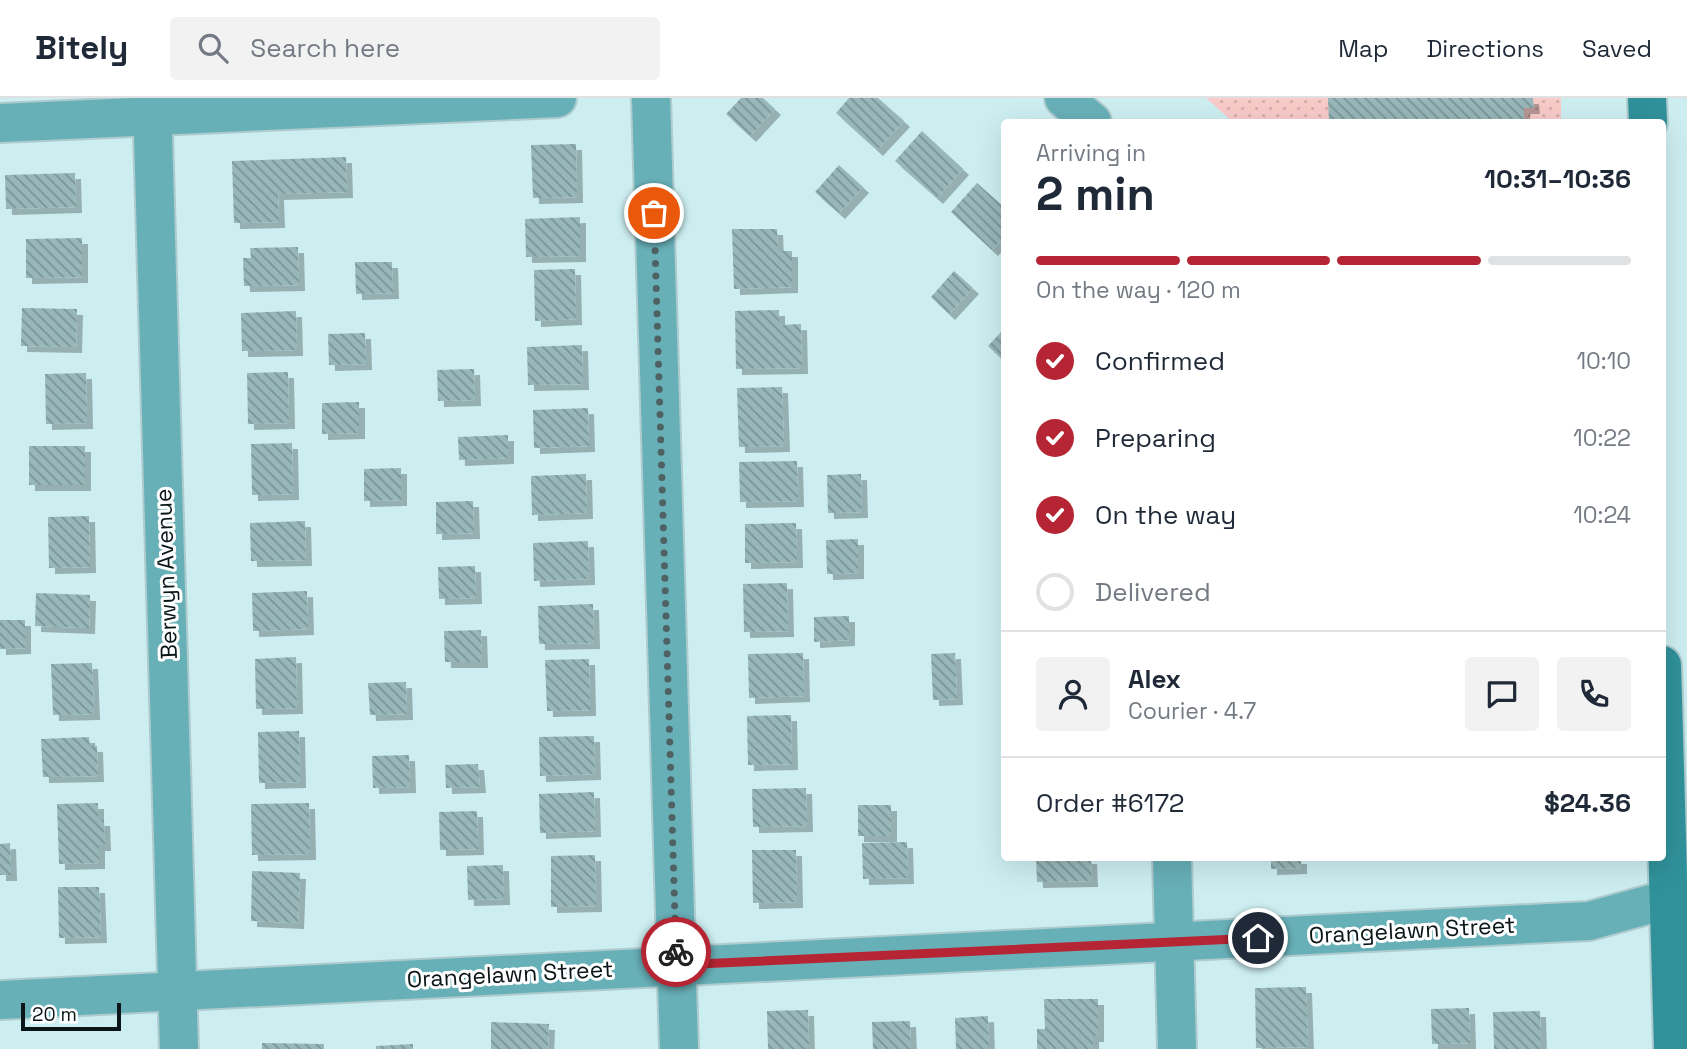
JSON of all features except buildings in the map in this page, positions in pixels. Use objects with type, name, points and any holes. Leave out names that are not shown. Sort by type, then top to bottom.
[{"type":"main road","points":[[1647,98],[1648,119]]},
{"type":"main road","points":[[1666,723],[1678,896],[1673,1049]]},
{"type":"street","points":[[0,123],[153,107],[557,98]]},
{"type":"street","points":[[651,98],[678,1049]]},
{"type":"street","points":[[1065,98],[1089,119]]},
{"type":"street","name":"Berwyn Avenue","points":[[153,107],[179,1049]]},
{"type":"street","points":[[1172,861],[1178,1049]]},
{"type":"street","name":"Orangelawn Street","points":[[0,1000],[1589,921],[1678,896]]},
{"type":"shaded area","points":[[1206,98],[1561,98],[1561,119],[1230,119]]},
{"type":"way so far","points":[[654,213],[676,952]]},
{"type":"route","points":[[676,952],[676,965],[1258,938]]}]
